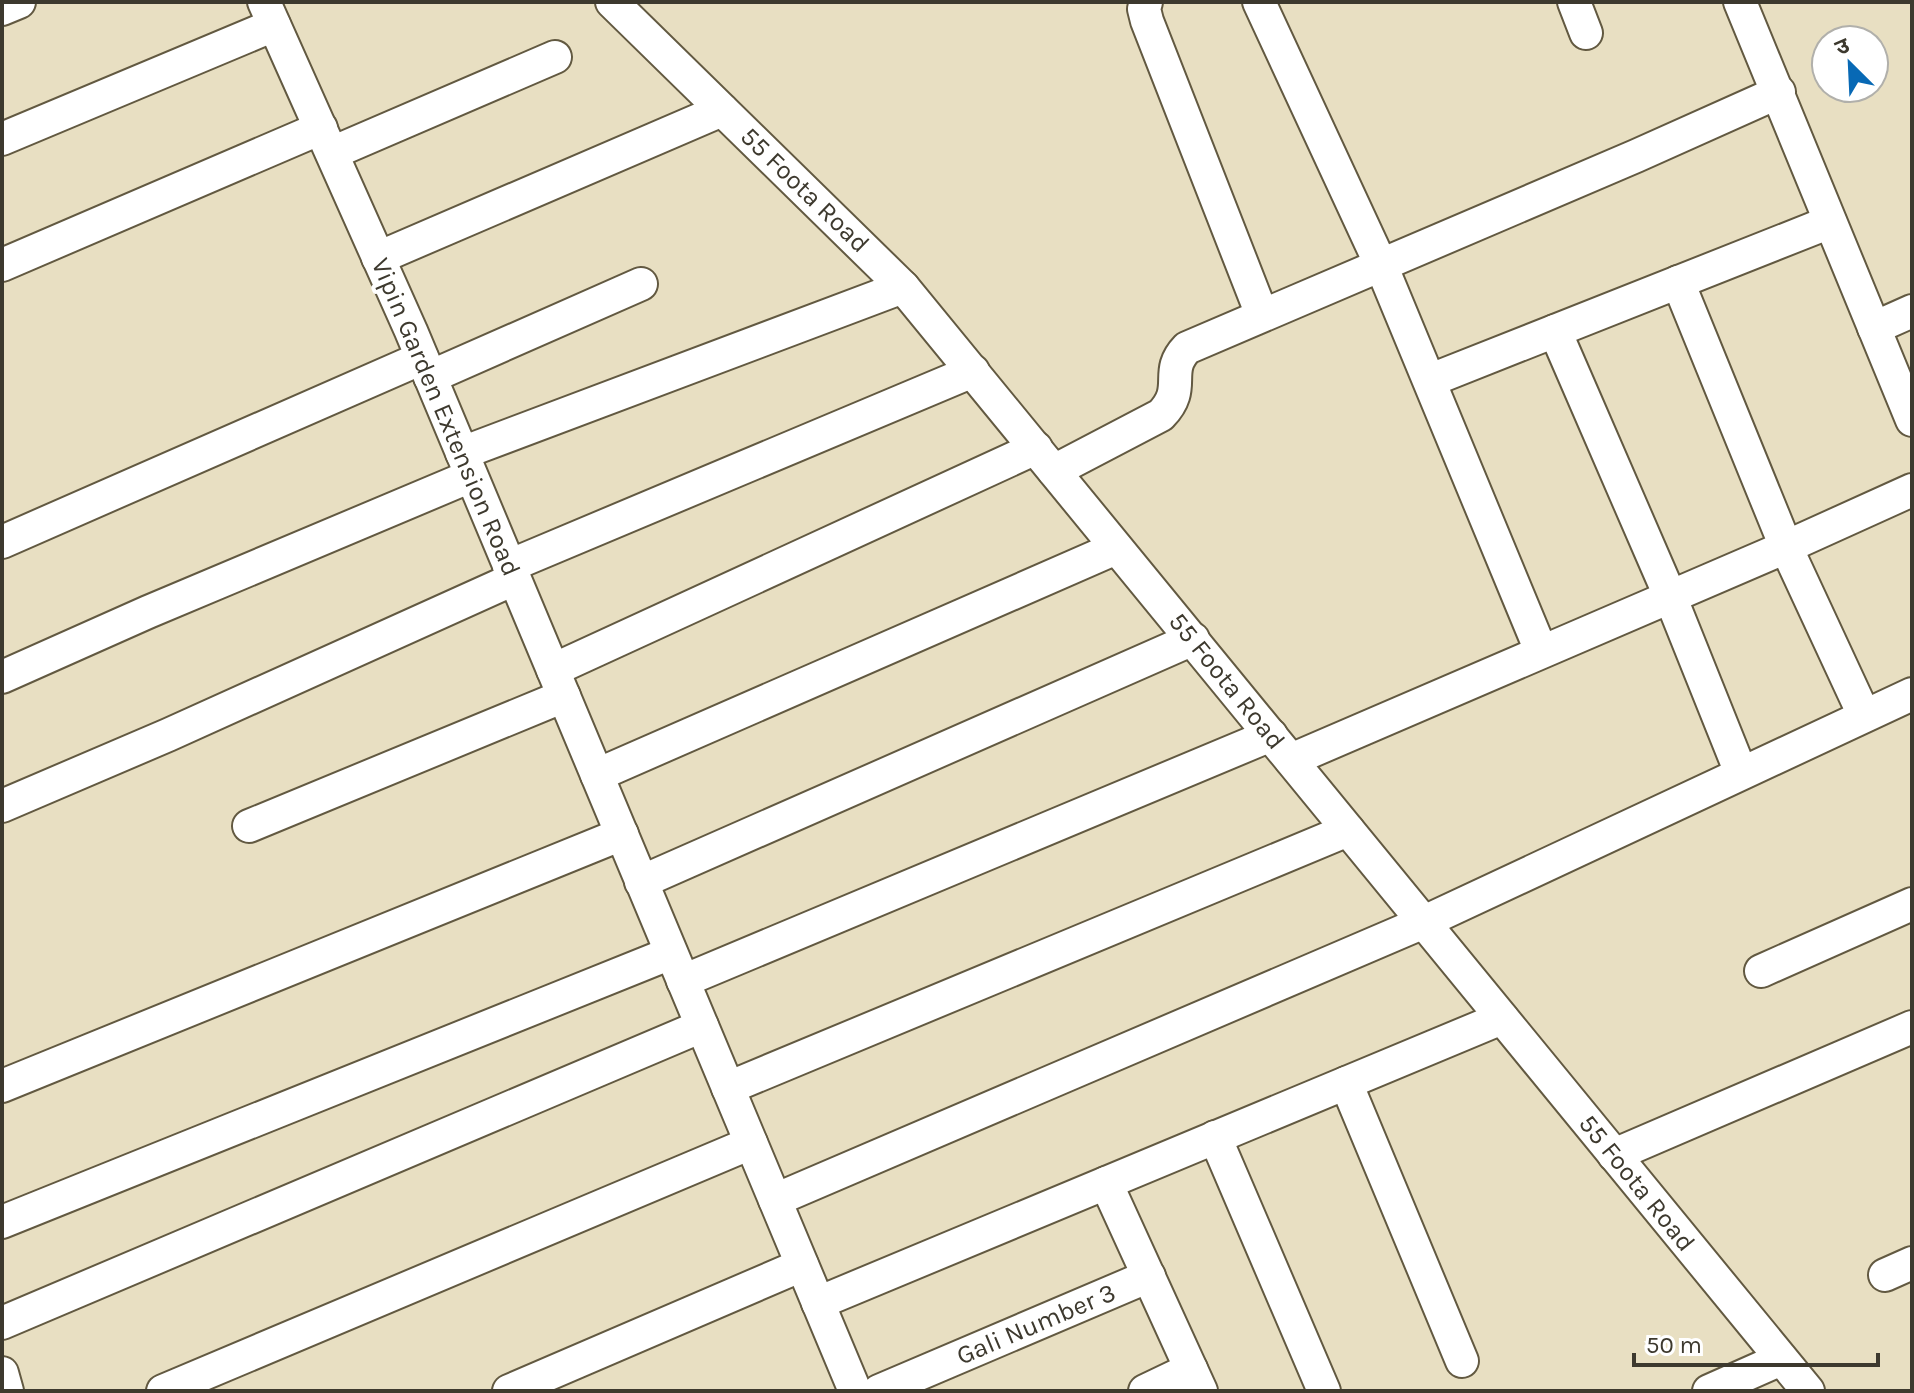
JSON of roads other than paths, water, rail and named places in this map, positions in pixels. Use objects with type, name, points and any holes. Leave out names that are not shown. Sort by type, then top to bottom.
[{"type":"street","points":[[2,9],[19,2]]},
{"type":"street","name":"55 Foota Road","points":[[612,2],[903,287],[1808,1391]]},
{"type":"street","points":[[1146,2],[1147,21],[1262,315]]},
{"type":"street","points":[[1259,2],[1431,380],[1541,651]]},
{"type":"street","points":[[1574,2],[1586,33]]},
{"type":"street","points":[[1740,2],[1912,420]]},
{"type":"street","points":[[2,139],[269,13]]},
{"type":"street","name":"Vipin Garden Extension Road","points":[[269,13],[426,368],[855,1391]]},
{"type":"street","points":[[2,265],[326,140],[555,57]]},
{"type":"street","points":[[249,826],[1045,460],[1161,415],[1172,404],[1176,392],[1178,358],[1187,348],[1779,92]]},
{"type":"street","points":[[378,258],[722,110]]},
{"type":"street","points":[[1431,380],[1830,222]]},
{"type":"street","points":[[1678,282],[1786,547],[1864,715]]},
{"type":"street","points":[[2,542],[426,368],[641,284]]},
{"type":"street","points":[[2,677],[467,465],[903,287]]},
{"type":"street","points":[[1874,328],[1912,311]]},
{"type":"street","points":[[1555,331],[1670,596],[1741,773]]},
{"type":"street","points":[[2,806],[168,735],[512,572],[973,371]]},
{"type":"street","points":[[1291,760],[1912,490]]},
{"type":"street","points":[[597,775],[1116,548]]},
{"type":"street","points":[[641,882],[1193,639]]},
{"type":"street","points":[[775,1200],[1424,922],[1912,694]]},
{"type":"street","points":[[2,1222],[677,967],[1271,735]]},
{"type":"street","points":[[728,1088],[1348,830]]},
{"type":"street","points":[[2,1086],[622,834]]},
{"type":"street","points":[[1761,971],[1912,904]]},
{"type":"street","points":[[818,1303],[1502,1018]]},
{"type":"street","points":[[2,1323],[702,1026]]},
{"type":"street","points":[[1614,1155],[1912,1027]]},
{"type":"street","points":[[1346,1083],[1462,1361]]},
{"type":"street","points":[[1215,1137],[1324,1391]]},
{"type":"street","points":[[163,1391],[751,1143]]},
{"type":"street","points":[[1106,1183],[1196,1380],[1145,1391]]},
{"type":"street","points":[[509,1391],[802,1265]]},
{"type":"street","name":"Gali Number 3","points":[[879,1391],[1149,1276]]},
{"type":"street","points":[[1709,1391],[1781,1359]]},
{"type":"street","points":[[2,1373],[7,1391]]}]
